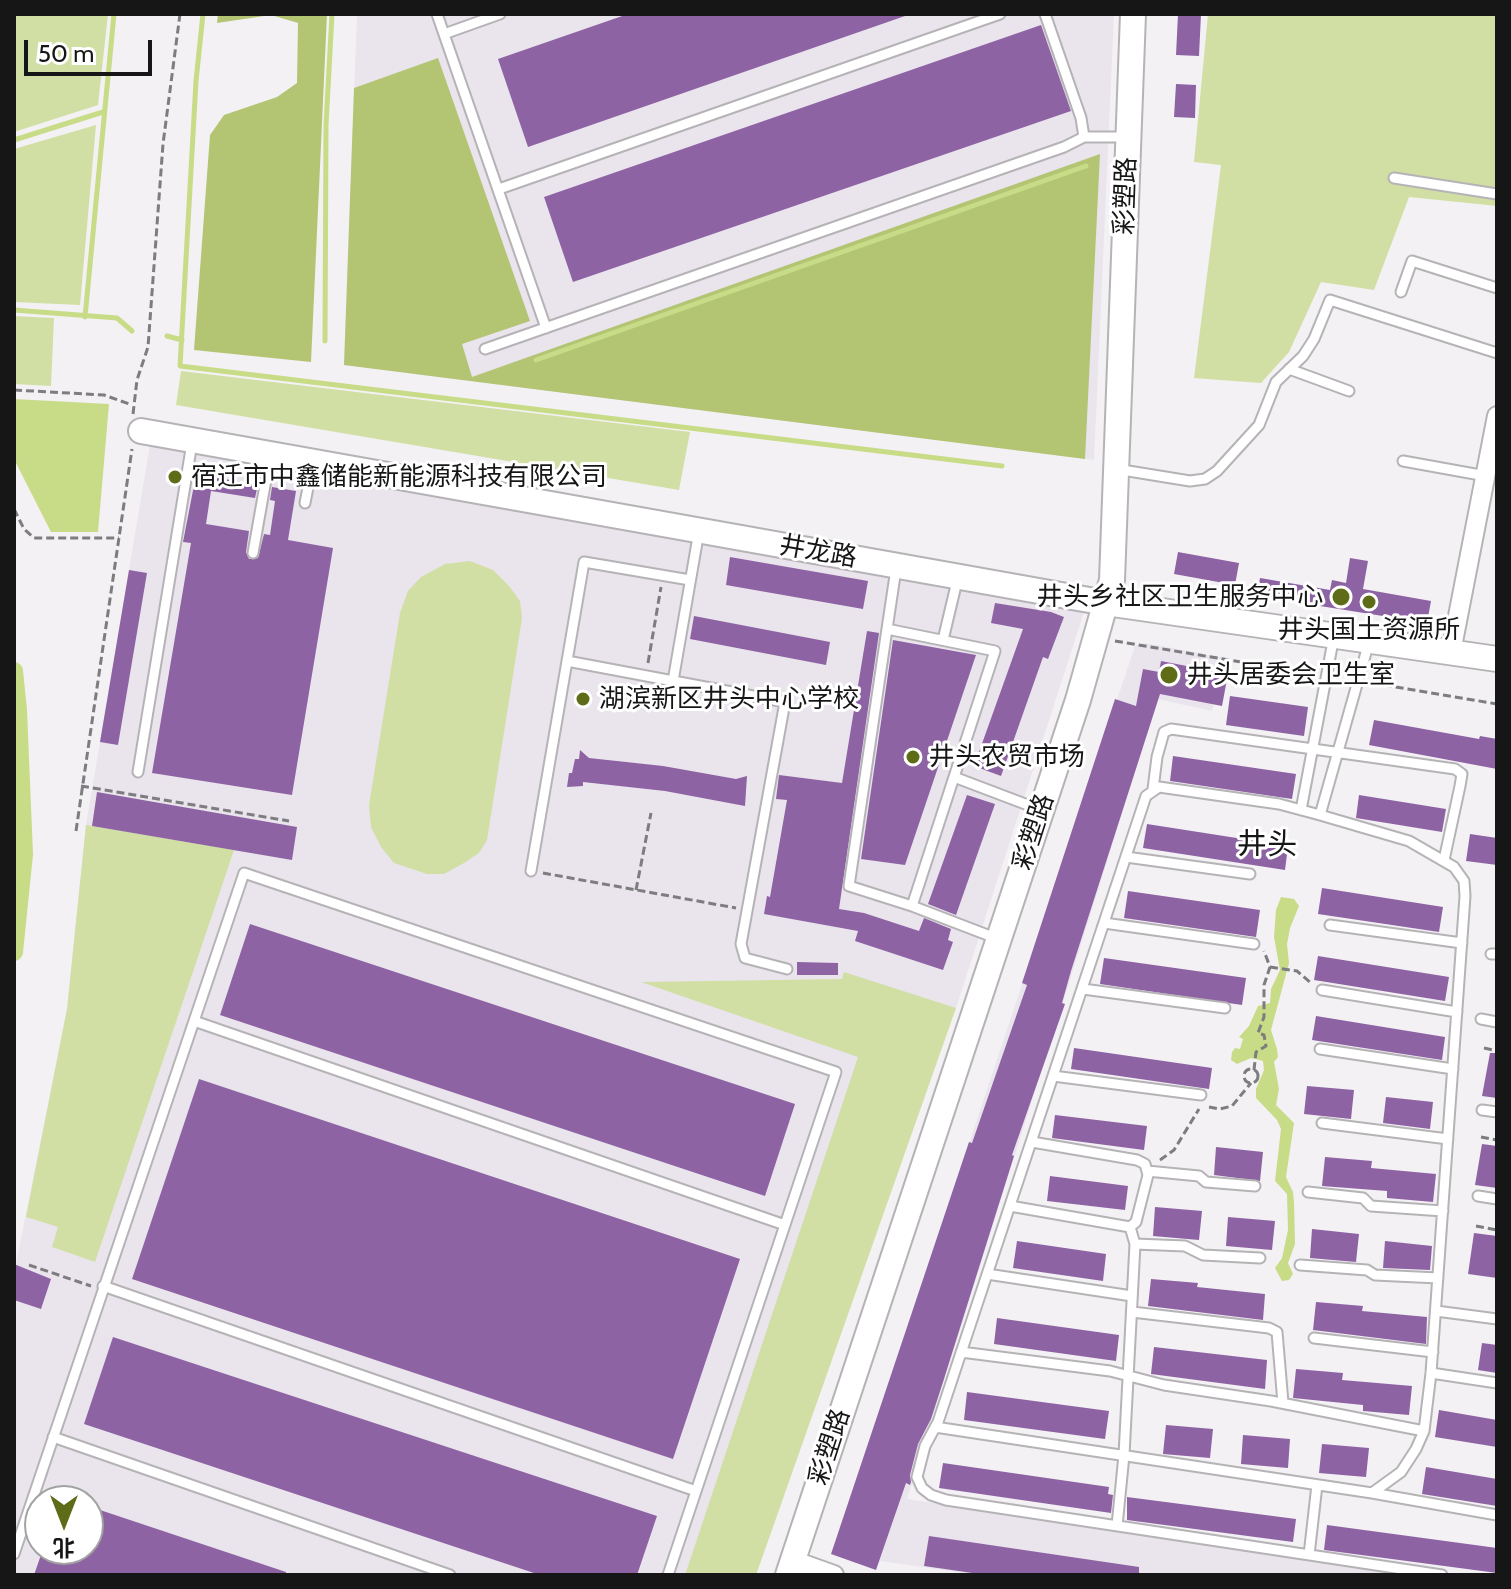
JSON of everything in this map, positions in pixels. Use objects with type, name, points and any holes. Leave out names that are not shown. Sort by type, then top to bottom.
[{"type":"street","name":"彩塑路","points":[[790,1568],[1041,810],[1112,580],[1133,14]]},
{"type":"street","points":[[1451,652],[1497,416]]},
{"type":"street","name":"井龙路","points":[[138,430],[1106,603],[1497,659]]},
{"type":"street","points":[[790,1568],[834,1575]]},
{"type":"lane","points":[[437,14],[546,328]]},
{"type":"lane","points":[[444,34],[500,14]]},
{"type":"lane","points":[[499,189],[1000,14]]},
{"type":"lane","points":[[1045,14],[1081,118],[1084,137]]},
{"type":"lane","points":[[485,349],[1064,147],[1084,137],[1128,137]]},
{"type":"lane","points":[[1394,178],[1497,194]]},
{"type":"lane","points":[[1401,292],[1412,261],[1497,288]]},
{"type":"lane","points":[[1116,469],[1190,481],[1205,479],[1217,471],[1259,425],[1276,382],[1303,356],[1314,339],[1330,300],[1497,353]]},
{"type":"lane","points":[[1289,369],[1349,391]]},
{"type":"lane","points":[[138,772],[192,440]]},
{"type":"lane","points":[[253,553],[271,454]]},
{"type":"lane","points":[[1403,461],[1486,476]]},
{"type":"lane","points":[[305,503],[313,462]]},
{"type":"lane","points":[[673,681],[699,531]]},
{"type":"lane","points":[[531,871],[584,562],[690,580]]},
{"type":"lane","points":[[896,566],[849,886],[998,939]]},
{"type":"lane","points":[[943,640],[958,577]]},
{"type":"lane","points":[[887,629],[995,651],[912,906]]},
{"type":"lane","points":[[1301,810],[1334,636]]},
{"type":"lane","points":[[1320,815],[1370,641]]},
{"type":"lane","points":[[567,661],[785,702],[741,944],[745,958],[787,969]]},
{"type":"lane","points":[[1153,789],[1164,732],[1171,729],[1455,769],[1462,774],[1444,860]]},
{"type":"lane","points":[[954,777],[1041,810]]},
{"type":"lane","points":[[1372,1493],[1401,1472],[1424,1431],[1436,1311],[1464,881],[1454,867],[1409,841],[1264,802],[1159,787],[1146,796],[917,1477],[922,1488],[931,1495],[1442,1575]]},
{"type":"lane","points":[[1126,857],[1250,874]]},
{"type":"lane","points":[[14,1554],[244,873],[836,1072],[668,1575]]},
{"type":"lane","points":[[1104,923],[1254,944]]},
{"type":"lane","points":[[1330,925],[1462,943]]},
{"type":"lane","points":[[1083,989],[1225,1008]]},
{"type":"lane","points":[[1322,990],[1457,1012]]},
{"type":"lane","points":[[1481,1019],[1497,1022]]},
{"type":"lane","points":[[194,1021],[785,1225]]},
{"type":"lane","points":[[1320,1049],[1453,1069]]},
{"type":"lane","points":[[1053,1076],[1201,1095]]},
{"type":"lane","points":[[1482,1110],[1497,1112]]},
{"type":"lane","points":[[1322,1123],[1448,1139]]},
{"type":"lane","points":[[1032,1142],[1137,1160],[1146,1167],[1199,1176],[1206,1182],[1255,1186]]},
{"type":"lane","points":[[1010,1206],[1130,1227],[1136,1222],[1148,1175],[1146,1167]]},
{"type":"lane","points":[[1308,1192],[1363,1198],[1371,1206],[1443,1211]]},
{"type":"lane","points":[[1478,1196],[1497,1199]]},
{"type":"lane","points":[[1117,1526],[1124,1455],[1135,1244],[1130,1227]]},
{"type":"lane","points":[[1135,1244],[1185,1246],[1203,1255],[1260,1258]]},
{"type":"lane","points":[[1300,1265],[1367,1270],[1375,1275],[1438,1278]]},
{"type":"lane","points":[[987,1274],[1132,1296]]},
{"type":"lane","points":[[103,1288],[696,1491]]},
{"type":"lane","points":[[1436,1311],[1497,1319]]},
{"type":"lane","points":[[1132,1312],[1269,1328],[1277,1332],[1283,1403]]},
{"type":"lane","points":[[1314,1338],[1433,1352]]},
{"type":"lane","points":[[961,1352],[1110,1371],[1164,1385],[1283,1403],[1424,1431]]},
{"type":"lane","points":[[1431,1373],[1497,1383]]},
{"type":"lane","points":[[935,1427],[1497,1515]]},
{"type":"lane","points":[[53,1437],[450,1575]]},
{"type":"lane","points":[[1309,1555],[1317,1485]]},
{"type":"path","points":[[76,831],[138,430],[133,405],[148,347],[163,144],[180,14]]},
{"type":"path","points":[[14,390],[104,395],[133,405]]},
{"type":"path","points":[[14,509],[24,529],[34,538],[119,538]]},
{"type":"path","points":[[645,676],[663,576]]},
{"type":"path","points":[[1095,638],[1326,676]]},
{"type":"path","points":[[1358,681],[1497,704]]},
{"type":"path","points":[[81,786],[289,821]]},
{"type":"path","points":[[636,890],[651,813]]},
{"type":"path","points":[[531,871],[748,910]]},
{"type":"path","points":[[1254,944],[1263,948],[1273,967]]},
{"type":"path","points":[[1273,967],[1292,970],[1322,990]]},
{"type":"path","points":[[1146,1167],[1174,1150],[1202,1106],[1220,1109],[1232,1106],[1257,1078],[1254,1070],[1256,1052],[1266,1046],[1264,1035],[1258,1033],[1264,1017],[1264,985],[1273,967]]},
{"type":"path","points":[[1484,1048],[1497,1051]]},
{"type":"path","points":[[1251,1083],[1245,1080],[1244,1073],[1254,1070]]},
{"type":"path","points":[[1481,1137],[1497,1140]]},
{"type":"path","points":[[1476,1226],[1497,1230]]},
{"type":"path","points":[[29,1265],[103,1288]]},
{"type":"shaded area","points":[[14,14],[108,14],[98,105],[14,132]]},
{"type":"shaded area","points":[[218,14],[327,14],[311,362],[194,350],[210,135],[224,115],[277,97],[297,83],[298,23],[271,15],[217,23]]},
{"type":"shaded area","points":[[357,14],[1114,14],[1094,460],[344,365]]},
{"type":"shaded area","points":[[1208,14],[1497,14],[1497,206],[1409,197],[1374,290],[1321,282],[1289,352],[1261,383],[1194,378],[1221,165],[1194,162]]},
{"type":"shaded area","points":[[438,58],[530,321],[462,344],[472,377],[1100,154],[1085,459],[344,365],[354,88]]},
{"type":"shaded area","points":[[96,125],[80,305],[14,302],[14,149]]},
{"type":"shaded area","points":[[14,316],[54,318],[51,386],[14,384]]},
{"type":"shaded area","points":[[181,371],[690,432],[679,490],[176,405]]},
{"type":"shaded area","points":[[14,399],[109,404],[98,532],[51,532],[14,459]]},
{"type":"shaded area","points":[[150,445],[1085,609],[956,1008],[756,1575],[14,1575],[14,1274],[67,1009],[86,825]]},
{"type":"shaded area","points":[[470,561],[493,570],[509,586],[520,601],[522,618],[487,840],[479,853],[464,863],[444,874],[427,874],[394,863],[371,827],[369,805],[400,613],[408,591],[421,577],[445,564]]},
{"type":"shaded area","points":[[1145,643],[1225,658],[1212,711],[1158,699],[907,1499],[1404,1575],[979,1575],[832,1554],[1135,646]]},
{"type":"shaded area","points":[[86,825],[234,850],[95,1262],[52,1247],[58,1227],[26,1217],[67,1009]]},
{"type":"shaded area","points":[[1281,897],[1294,899],[1299,906],[1290,928],[1287,944],[1289,963],[1271,1030],[1278,1057],[1274,1062],[1279,1089],[1276,1105],[1294,1123],[1286,1177],[1294,1203],[1295,1244],[1288,1263],[1293,1274],[1289,1280],[1282,1281],[1275,1268],[1282,1258],[1288,1230],[1287,1194],[1275,1181],[1281,1129],[1277,1120],[1256,1098],[1256,1089],[1264,1070],[1263,1061],[1251,1058],[1237,1064],[1231,1060],[1235,1048],[1240,1049],[1243,1039],[1239,1037],[1249,1026],[1258,1006],[1270,1003],[1271,989],[1280,970],[1274,937],[1276,910]]},
{"type":"shaded area","points":[[844,972],[956,1008],[756,1575],[685,1575],[858,1057],[641,982],[842,979]]},
{"type":"building","points":[[628,14],[905,16],[528,147],[498,59]]},
{"type":"building","points":[[1178,14],[1201,14],[1199,56],[1176,55]]},
{"type":"building","points":[[1041,25],[1071,111],[573,282],[544,197]]},
{"type":"building","points":[[1176,84],[1196,85],[1195,118],[1174,117]]},
{"type":"building","points":[[196,475],[258,484],[255,498],[211,491],[206,524],[249,531],[246,552],[249,559],[258,558],[264,534],[270,535],[275,501],[270,500],[272,487],[296,491],[288,540],[333,548],[292,795],[152,773],[191,543],[183,542]]},
{"type":"building","points":[[1178,552],[1239,563],[1235,585],[1174,574]]},
{"type":"building","points":[[730,557],[868,581],[863,609],[726,585]]},
{"type":"building","points":[[1350,558],[1368,561],[1363,589],[1431,601],[1427,623],[1257,596],[1260,578],[1330,590],[1332,580],[1346,583]]},
{"type":"building","points":[[129,570],[147,573],[118,745],[100,742]]},
{"type":"building","points":[[995,603],[1064,617],[1048,659],[1043,657],[1001,776],[974,766],[1023,629],[991,623]]},
{"type":"building","points":[[694,616],[830,642],[826,665],[690,639]]},
{"type":"building","points":[[867,631],[879,633],[839,909],[864,913],[919,931],[924,918],[951,929],[948,940],[953,942],[943,970],[855,941],[858,931],[764,914],[767,896],[770,897],[787,800],[776,799],[779,775],[842,783]]},
{"type":"building","name":"井头农贸市场","points":[[893,640],[976,655],[905,865],[861,859]]},
{"type":"building","points":[[1161,661],[1228,674],[1222,706],[1160,694],[1071,971],[1062,1003],[1065,1004],[1012,1155],[931,1419],[918,1444],[911,1482],[910,1485],[906,1483],[876,1570],[831,1554],[969,1142],[972,1143],[1027,985],[1022,983],[1115,699],[1136,706],[1143,669],[1159,672]]},
{"type":"building","points":[[1230,696],[1308,707],[1304,736],[1226,725]]},
{"type":"building","points":[[1374,720],[1479,739],[1480,736],[1497,739],[1497,769],[1369,745]]},
{"type":"building","points":[[580,750],[589,758],[663,766],[736,779],[747,776],[745,806],[665,791],[583,782],[583,786],[567,787],[569,773],[572,773],[575,759],[579,759]]},
{"type":"building","points":[[1173,756],[1296,774],[1292,799],[1170,781]]},
{"type":"building","points":[[97,792],[297,827],[292,860],[92,826]]},
{"type":"building","points":[[967,795],[995,804],[956,915],[928,904]]},
{"type":"building","points":[[1359,795],[1446,809],[1442,832],[1356,818]]},
{"type":"building","points":[[1147,824],[1288,846],[1285,870],[1143,848]]},
{"type":"building","points":[[1470,834],[1497,838],[1497,865],[1466,861]]},
{"type":"building","points":[[1322,888],[1443,907],[1439,932],[1318,914]]},
{"type":"building","points":[[1128,891],[1260,910],[1256,937],[1124,918]]},
{"type":"building","points":[[250,924],[795,1104],[765,1196],[220,1015]]},
{"type":"building","points":[[1318,956],[1449,977],[1445,1001],[1314,980]]},
{"type":"building","points":[[1104,958],[1246,978],[1242,1005],[1100,984]]},
{"type":"building","points":[[797,962],[838,963],[838,975],[797,975]]},
{"type":"building","points":[[1316,1016],[1445,1037],[1442,1060],[1312,1040]]},
{"type":"building","points":[[1074,1048],[1212,1068],[1209,1089],[1071,1069]]},
{"type":"building","points":[[1490,1053],[1497,1053],[1497,1098],[1482,1096]]},
{"type":"building","points":[[199,1079],[740,1259],[673,1459],[132,1279]]},
{"type":"building","points":[[1307,1086],[1354,1090],[1351,1119],[1304,1114]]},
{"type":"building","points":[[1386,1097],[1433,1102],[1430,1129],[1383,1123]]},
{"type":"building","points":[[1055,1115],[1147,1126],[1144,1150],[1052,1138]]},
{"type":"building","points":[[1482,1144],[1497,1146],[1497,1188],[1475,1185]]},
{"type":"building","points":[[1216,1147],[1263,1152],[1260,1181],[1214,1175]]},
{"type":"building","points":[[1325,1157],[1372,1161],[1371,1168],[1436,1174],[1433,1202],[1387,1198],[1387,1191],[1322,1186]]},
{"type":"building","points":[[1050,1176],[1128,1186],[1125,1210],[1047,1201]]},
{"type":"building","points":[[1155,1207],[1202,1211],[1199,1240],[1153,1236]]},
{"type":"building","points":[[1228,1217],[1275,1221],[1272,1250],[1226,1246]]},
{"type":"building","points":[[1312,1229],[1359,1234],[1356,1262],[1310,1258]]},
{"type":"building","points":[[1474,1233],[1497,1236],[1497,1278],[1468,1274]]},
{"type":"building","points":[[1017,1241],[1106,1254],[1103,1281],[1013,1268]]},
{"type":"building","points":[[1385,1241],[1432,1246],[1430,1270],[1383,1268]]},
{"type":"building","points":[[14,1264],[51,1279],[41,1309],[14,1300]]},
{"type":"building","points":[[1151,1279],[1265,1294],[1263,1320],[1148,1306]]},
{"type":"building","points":[[1316,1302],[1363,1306],[1362,1311],[1427,1317],[1426,1344],[1313,1330]]},
{"type":"building","points":[[997,1318],[1119,1335],[1116,1361],[994,1344]]},
{"type":"building","points":[[113,1337],[657,1516],[637,1575],[540,1575],[84,1424]]},
{"type":"building","points":[[1482,1343],[1497,1345],[1497,1373],[1478,1370]]},
{"type":"building","points":[[1154,1347],[1267,1360],[1265,1389],[1151,1374]]},
{"type":"building","points":[[1296,1369],[1343,1373],[1342,1380],[1412,1386],[1409,1415],[1363,1411],[1363,1405],[1293,1398]]},
{"type":"building","points":[[967,1392],[1109,1411],[1105,1439],[964,1420]]},
{"type":"building","points":[[1439,1410],[1497,1420],[1497,1447],[1435,1437]]},
{"type":"building","points":[[1166,1425],[1213,1429],[1210,1458],[1163,1454]]},
{"type":"building","points":[[1243,1435],[1290,1439],[1288,1468],[1241,1464]]},
{"type":"building","points":[[1322,1444],[1369,1448],[1366,1477],[1319,1473]]},
{"type":"building","points":[[943,1463],[1109,1487],[1108,1494],[1113,1495],[1111,1513],[939,1488]]},
{"type":"building","points":[[1426,1467],[1497,1479],[1497,1506],[1422,1494]]},
{"type":"building","points":[[1127,1497],[1296,1519],[1293,1542],[1127,1520]]},
{"type":"building","points":[[104,1511],[286,1572],[286,1575],[34,1575],[37,1565],[104,1565]]},
{"type":"building","points":[[1327,1525],[1497,1548],[1497,1573],[1324,1550]]},
{"type":"building","points":[[929,1536],[1139,1567],[1139,1575],[986,1575],[924,1566]]},
{"type":"waterway","points":[[85,317],[114,14]]},
{"type":"waterway","points":[[203,14],[196,81],[180,366],[1002,466]]},
{"type":"waterway","points":[[325,341],[326,125],[332,14]]},
{"type":"waterway","points":[[14,140],[103,112]]},
{"type":"waterway","points":[[536,360],[1086,166]]},
{"type":"waterway","points":[[14,310],[117,318],[132,331]]},
{"type":"waterway","points":[[167,336],[182,340]]},
{"type":"waterway","points":[[14,671],[24,854],[14,952]]},
{"type":"waterway","points":[[14,896],[20,897]]},
{"type":"place","name":"宿迁市中鑫储能新能源科技有限公司","points":[[175,477]]},
{"type":"place","name":"井头乡社区卫生服务中心","points":[[1341,597]]},
{"type":"place","name":"井头国土资源所","points":[[1369,602]]},
{"type":"place","name":"井头居委会卫生室","points":[[1169,675]]},
{"type":"place","name":"湖滨新区井头中心学校","points":[[583,699]]},
{"type":"place","name":"井头农贸市场","points":[[913,757]]},
{"type":"district","name":"井头","points":[[1267,845]]}]
